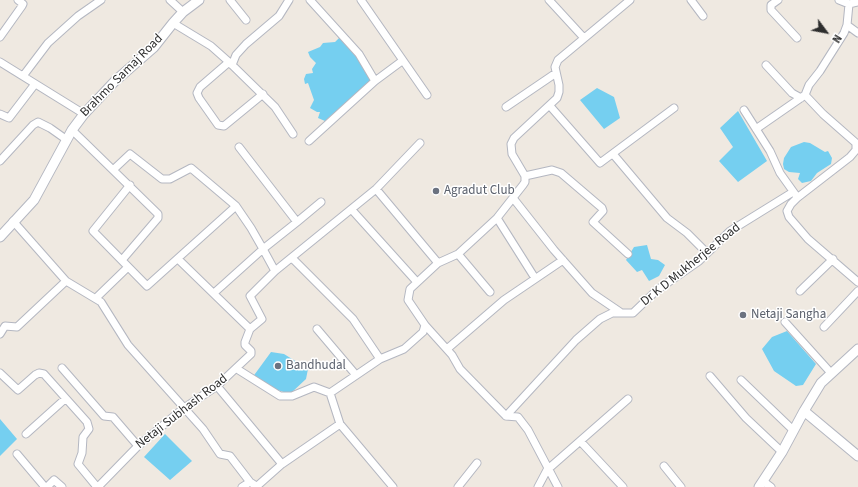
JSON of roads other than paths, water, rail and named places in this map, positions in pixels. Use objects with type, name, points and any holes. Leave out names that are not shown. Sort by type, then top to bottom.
[{"type":"street","points":[[0,37],[22,6],[18,0]]},
{"type":"street","points":[[23,76],[48,43],[78,16],[101,0]]},
{"type":"street","points":[[170,0],[183,12]]},
{"type":"street","name":"Brahmo Samaj Road","points":[[0,238],[13,221],[34,200],[72,130],[84,114],[115,81],[154,47],[173,22],[183,12],[199,0]]},
{"type":"street","points":[[230,0],[246,20]]},
{"type":"street","points":[[263,94],[224,126],[218,125],[197,93],[200,87],[230,63],[246,44],[279,16],[285,0]]},
{"type":"street","points":[[310,0],[359,54],[375,81]]},
{"type":"street","points":[[362,0],[402,61],[427,95]]},
{"type":"street","points":[[549,0],[584,38]]},
{"type":"street","points":[[558,487],[547,470],[528,430],[518,417],[506,416],[460,369],[447,349],[425,325],[408,300],[410,289],[416,281],[438,263],[458,254],[497,218],[525,182],[525,176],[512,154],[511,144],[514,138],[550,106],[560,92],[555,67],[558,60],[602,25],[630,0]]},
{"type":"street","points":[[691,0],[702,16]]},
{"type":"street","points":[[778,0],[771,5],[771,10],[797,38]]},
{"type":"street","points":[[839,0],[849,4],[858,2]]},
{"type":"street","points":[[756,129],[803,96],[828,59],[847,25],[849,4]]},
{"type":"street","points":[[173,22],[211,46],[230,63],[275,107],[293,134]]},
{"type":"street","points":[[847,25],[858,33]]},
{"type":"street","points":[[310,141],[375,81],[402,61]]},
{"type":"street","points":[[0,62],[84,114]]},
{"type":"street","points":[[766,65],[792,93],[803,96],[857,143],[856,156]]},
{"type":"street","points":[[506,107],[556,73]]},
{"type":"street","points":[[0,114],[9,118],[35,84]]},
{"type":"street","points":[[550,106],[600,163],[674,108]]},
{"type":"street","points":[[744,110],[795,195],[787,211],[789,217],[808,239],[858,282]]},
{"type":"street","points":[[0,161],[33,124],[38,122],[50,128],[67,140]]},
{"type":"street","points":[[72,130],[156,211],[158,218],[122,260]]},
{"type":"street","points":[[237,369],[251,354],[251,351],[245,345],[250,329],[262,319],[250,296],[276,271],[376,189],[420,143]]},
{"type":"street","points":[[239,147],[297,222]]},
{"type":"street","points":[[113,170],[130,154],[162,179],[170,179],[191,168],[236,206],[251,228],[276,271]]},
{"type":"street","points":[[613,154],[667,218],[687,233],[707,253]]},
{"type":"street","name":"Dr K D Mukherjee Road","points":[[506,416],[588,329],[605,315],[620,312],[633,313],[657,290],[694,266],[730,231],[795,195],[856,156]]},
{"type":"street","points":[[525,176],[552,170],[561,173],[602,208],[603,211],[593,222],[628,254]]},
{"type":"street","points":[[130,186],[93,231],[97,237],[147,286],[236,206]]},
{"type":"street","points":[[376,189],[438,263]]},
{"type":"street","points":[[513,198],[592,293],[608,306],[620,312]]},
{"type":"street","points":[[214,293],[263,248],[321,202]]},
{"type":"street","points":[[352,210],[416,281]]},
{"type":"street","points":[[497,218],[533,275]]},
{"type":"street","points":[[13,221],[66,281],[101,302],[128,345],[203,429],[220,454],[230,456],[254,485]]},
{"type":"street","points":[[458,254],[490,292]]},
{"type":"street","points":[[292,258],[353,319],[380,359]]},
{"type":"street","points":[[178,259],[250,329]]},
{"type":"street","points":[[800,290],[832,259]]},
{"type":"street","points":[[447,349],[504,300],[563,260]]},
{"type":"street","points":[[96,298],[128,267]]},
{"type":"street","points":[[0,334],[6,326],[17,327],[66,281]]},
{"type":"street","points":[[824,327],[858,291]]},
{"type":"street","points":[[785,322],[831,373]]},
{"type":"street","points":[[393,487],[340,424],[330,393],[380,359],[404,349],[423,332],[425,325]]},
{"type":"street","points":[[317,329],[356,375]]},
{"type":"street","points":[[771,487],[761,484],[782,452],[793,430],[821,383],[858,349]]},
{"type":"street","points":[[62,368],[104,416],[113,417],[138,446]]},
{"type":"street","name":"Netaji Subhash Road","points":[[98,487],[138,446],[184,408],[217,386],[237,369],[280,396],[292,396],[314,387],[330,393]]},
{"type":"street","points":[[0,373],[18,390],[35,375],[39,373],[44,374],[89,425],[89,429],[83,437],[82,453],[78,464],[98,487]]},
{"type":"street","points":[[710,376],[746,418],[782,452]]},
{"type":"street","points":[[741,380],[793,430]]},
{"type":"street","points":[[217,386],[282,464]]},
{"type":"street","points":[[26,434],[65,399]]},
{"type":"street","points":[[538,487],[547,470],[581,442],[628,399]]},
{"type":"street","points":[[804,411],[858,456]]},
{"type":"street","points":[[242,487],[254,485],[340,424]]},
{"type":"street","points":[[581,442],[623,487]]},
{"type":"street","points":[[17,454],[44,486],[47,487],[54,480],[62,487]]},
{"type":"street","points":[[458,487],[478,463]]},
{"type":"street","points":[[664,466],[681,487]]},
{"type":"water","points":[[340,37],[341,40],[359,55],[361,65],[369,76],[370,81],[325,121],[318,118],[320,112],[310,108],[314,100],[308,83],[305,84],[304,79],[306,74],[313,73],[312,69],[316,63],[310,57],[308,52],[320,47],[323,43],[335,42]]},
{"type":"water","points":[[597,88],[614,97],[620,118],[604,129],[580,100]]},
{"type":"water","points":[[738,111],[767,161],[738,182],[719,161],[733,147],[720,128]]},
{"type":"water","points":[[804,142],[810,143],[825,152],[828,151],[832,158],[831,164],[817,173],[811,181],[802,183],[798,179],[800,173],[789,172],[784,169],[783,164],[784,158],[791,147]]},
{"type":"water","points":[[647,245],[651,259],[658,260],[665,265],[659,276],[649,281],[642,270],[637,272],[626,260],[634,247]]},
{"type":"water","points":[[787,331],[816,364],[803,385],[796,386],[774,371],[762,349],[772,337]]},
{"type":"water","points":[[271,352],[284,354],[308,369],[306,379],[290,394],[271,388],[252,378]]},
{"type":"water","points":[[0,419],[17,439],[0,456]]},
{"type":"water","points":[[165,434],[192,461],[170,480],[144,457]]},
{"type":"place","name":"Agradut Club","points":[[436,191]]},
{"type":"place","name":"Netaji Sangha","points":[[743,315]]},
{"type":"place","name":"Bandhudal","points":[[278,366]]}]
